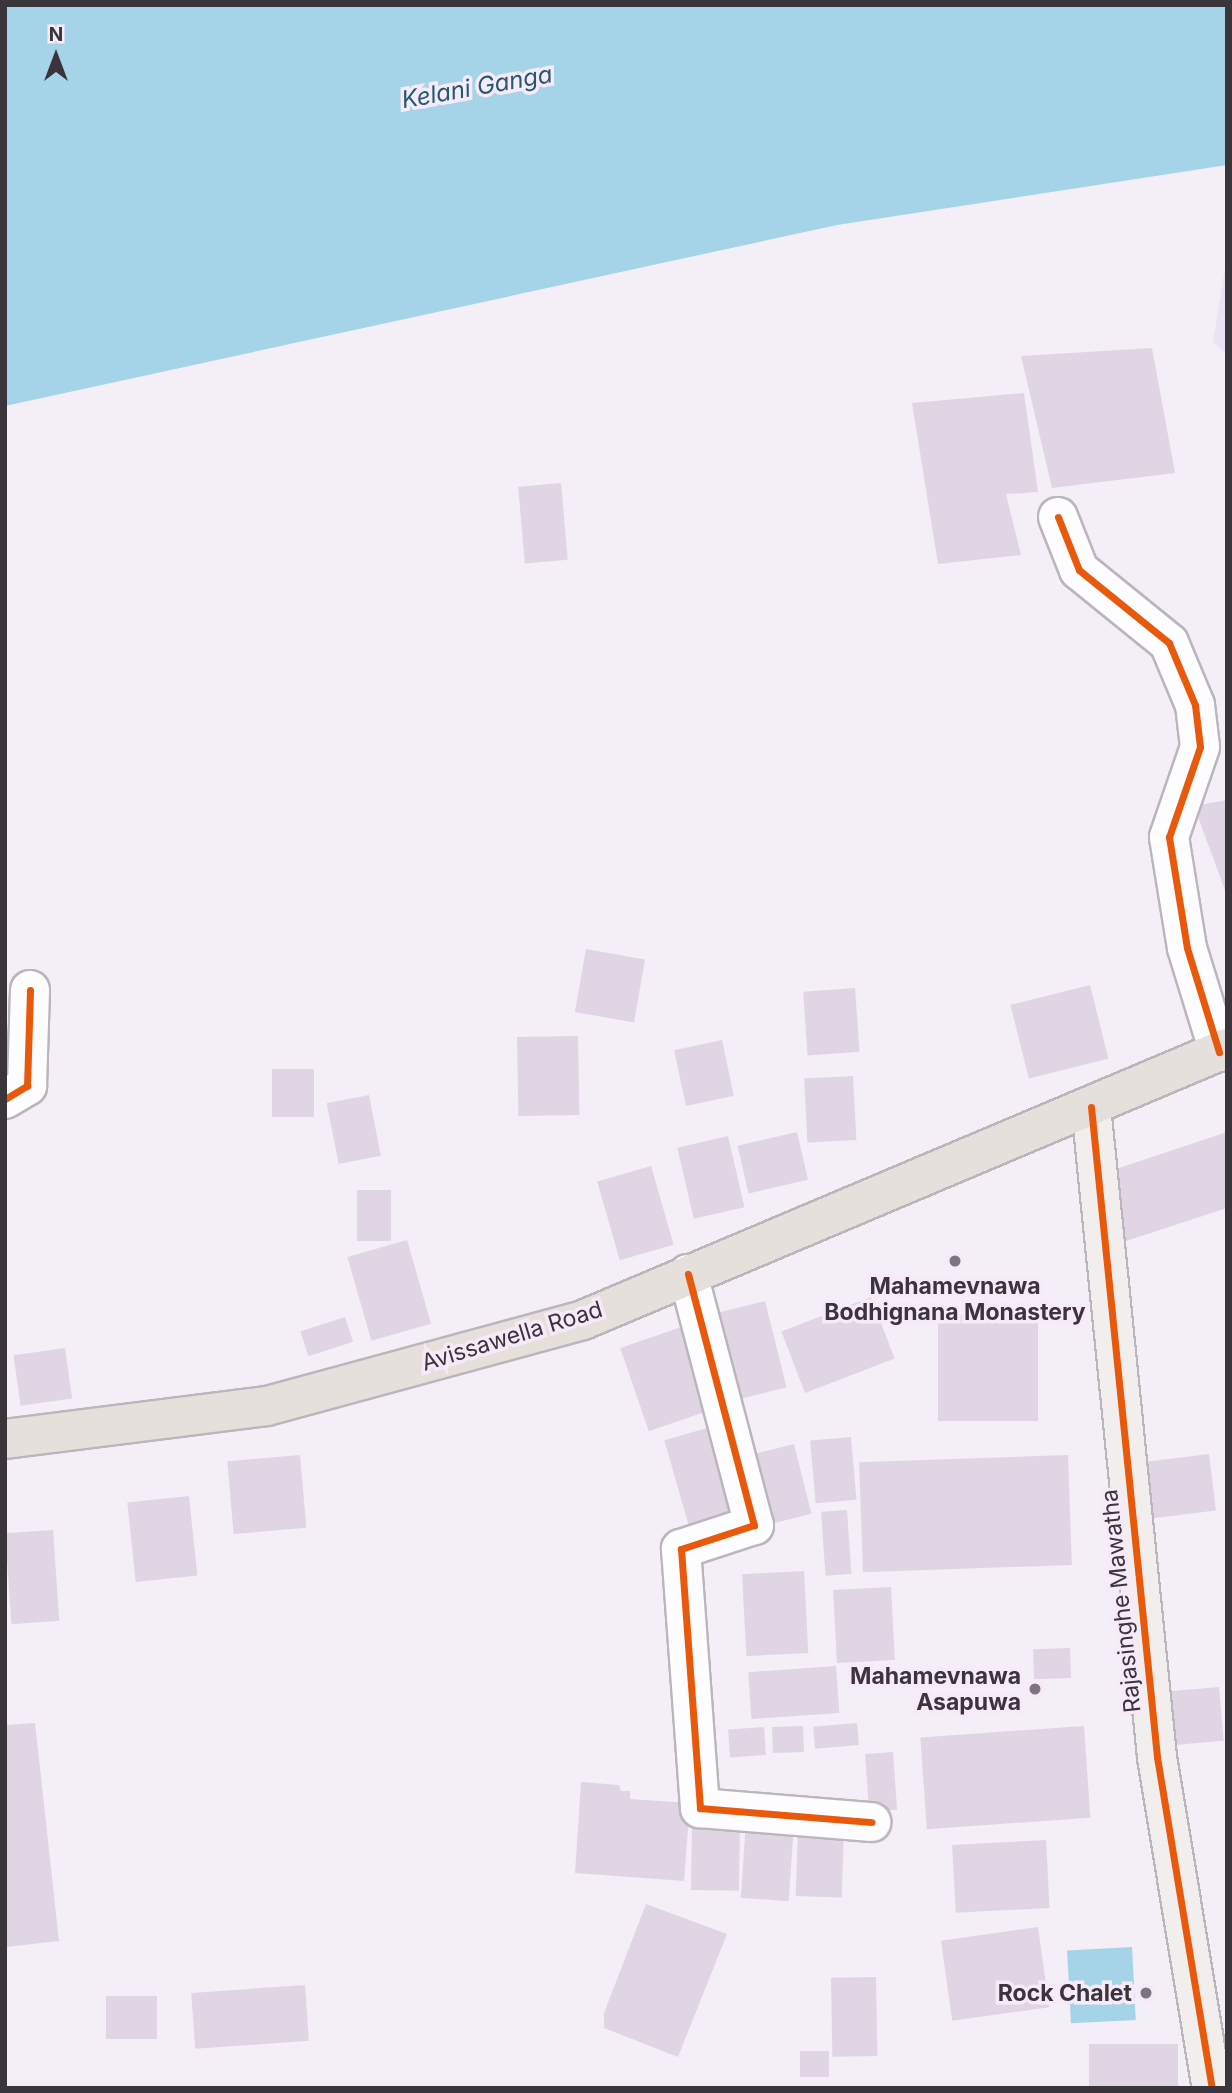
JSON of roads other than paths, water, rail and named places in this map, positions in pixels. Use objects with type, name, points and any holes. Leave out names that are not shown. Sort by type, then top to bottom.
[{"type":"main road","name":"Avissawella Road","points":[[5,1439],[267,1406],[583,1320],[1223,1050]]},
{"type":"street","points":[[1058,517],[1079,570],[1169,643],[1195,705],[1200,747],[1169,837],[1187,948],[1223,1050]]},
{"type":"street","points":[[5,1100],[27,1086],[30,989]]},
{"type":"street","name":"Rajasinghe Mawatha","points":[[1091,1107],[1157,1757],[1212,2088]]},
{"type":"street","points":[[688,1274],[754,1525],[681,1549],[699,1808],[871,1822]]},
{"type":"water","name":"Kelani Ganga","points":[[5,5],[1227,5],[1227,165],[837,225],[5,406]]},
{"type":"water","points":[[1132,1947],[1136,2020],[1071,2023],[1067,1950]]},
{"type":"place","name":"Mahamevnawa Bodhignana Monastery","points":[[955,1261]]},
{"type":"place","name":"Mahamevnawa Asapuwa","points":[[1035,1689]]},
{"type":"place","name":"Rock Chalet","points":[[1146,1993]]}]
